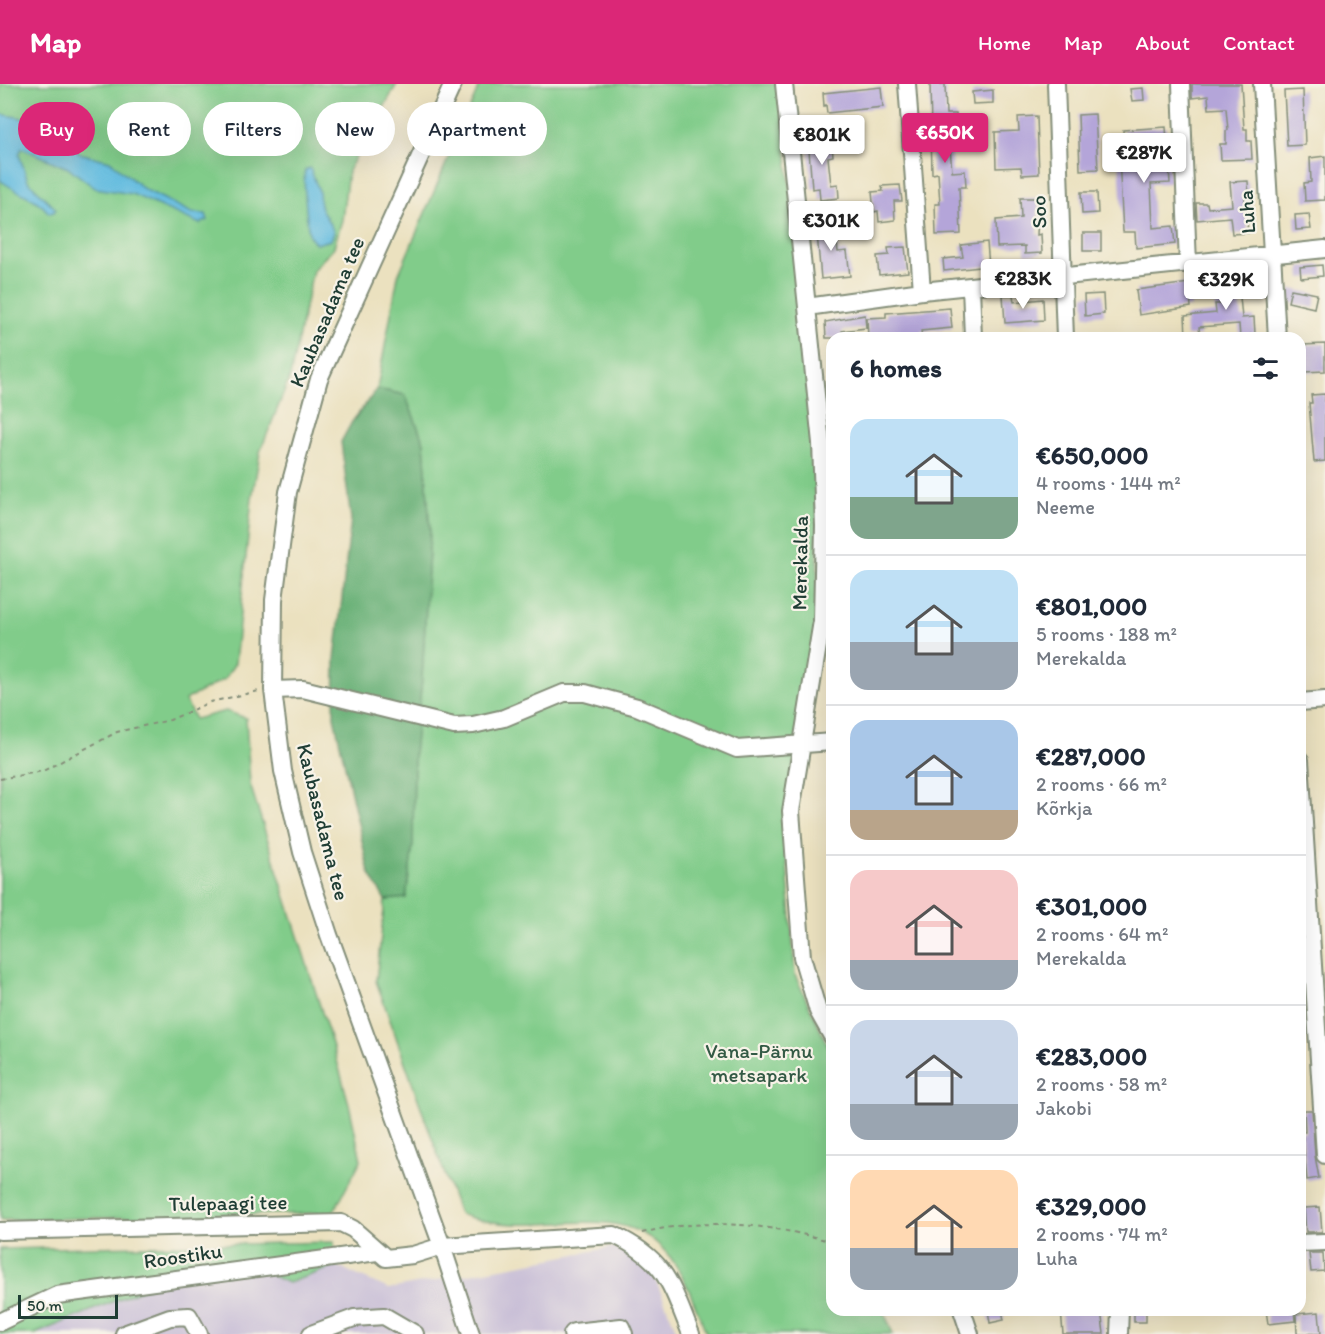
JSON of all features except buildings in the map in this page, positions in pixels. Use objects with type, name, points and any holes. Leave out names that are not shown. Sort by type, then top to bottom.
[{"type":"street","name":"Kaubasadama tee","points":[[453,84],[319,380],[288,492],[274,600],[273,690],[282,771],[302,852],[329,935],[442,1246],[471,1334]]},
{"type":"street","name":"Merekalda","points":[[784,84],[826,495]]},
{"type":"street","points":[[908,84],[922,291]]},
{"type":"street","name":"Soo","points":[[1056,84],[1065,332]]},
{"type":"street","points":[[1181,84],[1188,265]]},
{"type":"street","name":"Luha","points":[[1262,84],[1276,332]]},
{"type":"street","points":[[807,306],[922,291],[1325,249]]},
{"type":"street","points":[[971,286],[973,332]]},
{"type":"street","name":"Merekalda","points":[[826,567],[822,621],[791,811],[802,957],[818,1011],[826,1025]]},
{"type":"street","points":[[273,690],[303,689],[454,726],[473,725],[504,718],[564,693],[585,693],[636,707],[737,749],[826,743]]},
{"type":"street","points":[[1306,702],[1325,700]]},
{"type":"street","points":[[1306,817],[1318,930],[1307,982],[1325,1155]]},
{"type":"street","name":"Tulepaagi tee","points":[[0,1231],[341,1223],[353,1229],[377,1252]]},
{"type":"street","points":[[377,1252],[386,1258],[413,1255],[442,1246],[614,1235],[659,1263],[669,1280],[691,1334]]},
{"type":"street","points":[[1306,1243],[1325,1242]]},
{"type":"street","name":"Roostiku","points":[[0,1322],[57,1295],[377,1252]]},
{"type":"street","points":[[124,1334],[170,1317],[189,1316],[199,1334]]},
{"type":"street","points":[[311,1334],[354,1318],[384,1316],[415,1334]]},
{"type":"street","points":[[964,1316],[970,1334]]},
{"type":"street","points":[[1119,1334],[1120,1316]]},
{"type":"street","points":[[572,1334],[621,1327],[624,1334]]},
{"type":"path","points":[[0,779],[43,771],[117,732],[170,720],[210,702],[255,691],[273,690]]},
{"type":"path","points":[[622,1238],[658,1229],[711,1225],[756,1226],[803,1233],[826,1240]]},
{"type":"shaded area","points":[[614,1247],[633,1255],[652,1271],[678,1334],[35,1334],[174,1276],[258,1269],[288,1283],[336,1266],[389,1289]]},
{"type":"green space","points":[[0,84],[397,84],[387,102],[315,102],[315,156],[356,156],[348,171],[342,220],[334,247],[313,270],[290,377],[260,452],[252,498],[235,663],[225,679],[185,700],[195,719],[226,711],[246,718],[250,784],[334,1050],[361,1160],[333,1213],[0,1220]]},
{"type":"green space","name":"Vana-Pärnu metsapark","points":[[480,84],[780,84],[818,509],[817,624],[784,821],[795,975],[826,1042],[826,1316],[886,1316],[893,1334],[707,1334],[688,1287],[675,1264],[659,1245],[643,1234],[608,1223],[513,1224],[485,1221],[459,1214],[376,981],[385,900],[406,898],[413,844],[414,753],[422,679],[430,532],[424,443],[405,395],[377,389],[398,276],[449,156],[547,156],[547,102],[472,102]]},
{"type":"green space","points":[[377,389],[405,395],[424,443],[430,531],[422,679],[414,753],[413,844],[406,898],[385,900],[369,872],[334,717],[335,659],[351,519],[341,442],[352,422]]},
{"type":"green space","points":[[334,1242],[336,1266],[288,1283],[258,1269],[174,1276],[35,1334],[0,1334],[0,1249]]},
{"type":"water","points":[[0,114],[18,117],[18,156],[28,181],[56,209],[49,213],[39,203],[0,180]]},
{"type":"water","points":[[40,156],[91,156],[110,161],[144,189],[192,213],[206,214],[208,220],[200,224],[132,194],[95,188],[70,169]]},
{"type":"water","points":[[310,168],[319,191],[320,206],[334,232],[331,240],[316,244],[310,237],[306,204],[305,170]]}]
